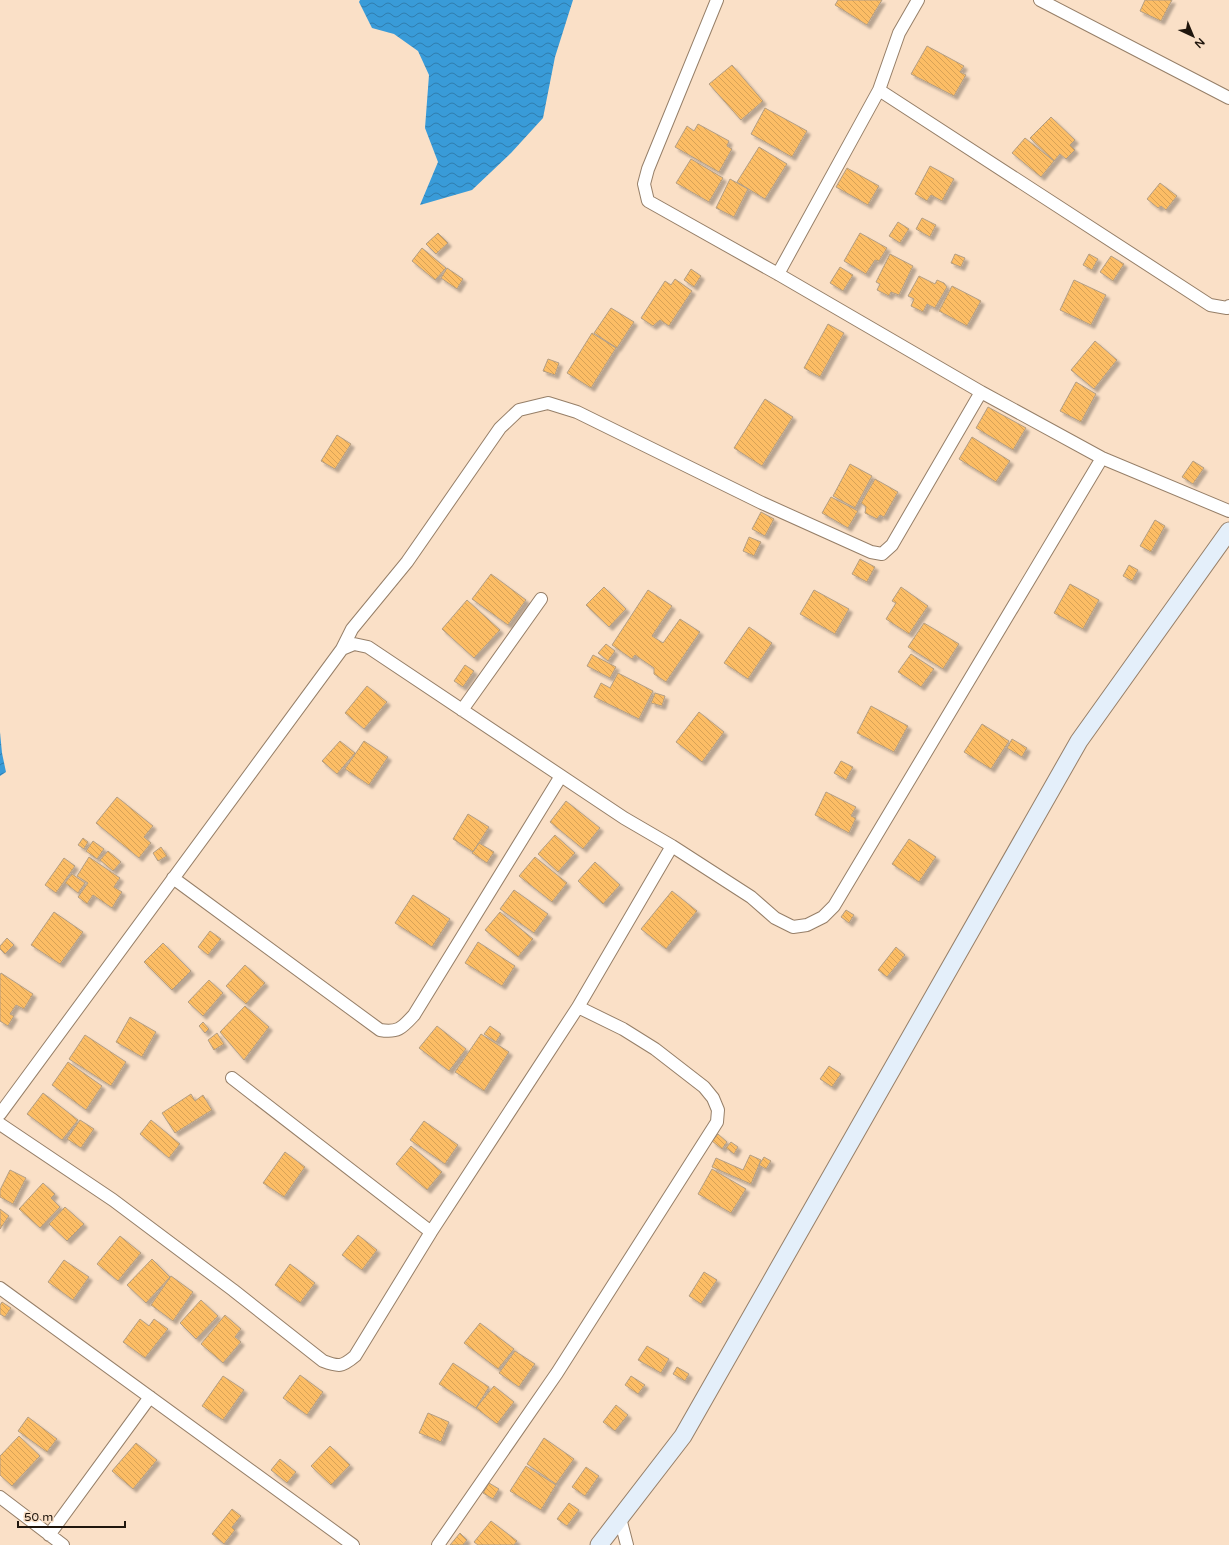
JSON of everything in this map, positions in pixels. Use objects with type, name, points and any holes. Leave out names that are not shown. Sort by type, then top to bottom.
[{"type":"main road","points":[[599,1545],[683,1436],[1080,741],[1229,532]]},
{"type":"street","points":[[717,0],[648,169],[644,184],[648,201],[778,274],[981,392],[1102,458],[1229,511]]},
{"type":"street","points":[[778,274],[879,90],[899,33],[918,0]]},
{"type":"street","points":[[1040,0],[1229,98]]},
{"type":"street","points":[[879,90],[1210,305],[1227,308],[1229,306]]},
{"type":"street","points":[[0,1114],[342,648],[352,629],[408,562],[500,428],[519,410],[548,403],[577,412],[762,502],[871,552],[882,554],[892,545],[981,392]]},
{"type":"street","points":[[342,648],[354,644],[368,647],[624,818],[672,846],[750,897],[775,918],[793,927],[807,925],[822,917],[834,906],[1102,458]]},
{"type":"street","points":[[462,710],[542,599]]},
{"type":"street","points":[[173,878],[380,1030],[392,1032],[404,1026],[414,1015],[561,776]]},
{"type":"street","points":[[0,1124],[114,1200],[233,1290],[323,1361],[337,1366],[346,1364],[355,1356],[431,1232],[578,1007],[672,846]]},
{"type":"street","points":[[438,1545],[557,1373],[717,1122],[718,1110],[713,1098],[704,1087],[660,1053],[623,1029],[578,1007]]},
{"type":"street","points":[[232,1078],[431,1232]]},
{"type":"street","points":[[0,1288],[353,1545]]},
{"type":"street","points":[[49,1534],[150,1397]]},
{"type":"street","points":[[0,1497],[63,1545]]},
{"type":"street","points":[[620,1518],[627,1545]]},
{"type":"water","points":[[360,0],[573,0],[555,57],[543,118],[511,153],[472,190],[420,205],[438,162],[425,128],[429,75],[418,51],[394,34],[372,28],[359,2]]},
{"type":"water","points":[[0,732],[6,772],[0,776]]},
{"type":"building","points":[[838,0],[882,0],[867,25],[835,5]]},
{"type":"building","points":[[1145,0],[1172,0],[1161,21],[1140,11]]},
{"type":"building","points":[[927,46],[964,66],[960,72],[966,75],[954,96],[911,74]]},
{"type":"building","points":[[732,65],[763,101],[741,120],[709,84]]},
{"type":"building","points":[[765,108],[807,131],[792,157],[751,134]]},
{"type":"building","points":[[1051,117],[1075,140],[1070,145],[1075,150],[1066,159],[1060,154],[1054,161],[1030,138]]},
{"type":"building","points":[[698,124],[729,141],[727,146],[732,149],[719,172],[675,147],[687,126],[694,131]]},
{"type":"building","points":[[1025,138],[1054,161],[1041,177],[1012,153]]},
{"type":"building","points":[[759,147],[787,164],[765,199],[737,182]]},
{"type":"building","points":[[691,159],[723,178],[709,202],[676,183]]},
{"type":"building","points":[[930,166],[954,179],[942,201],[931,195],[927,201],[915,194]]},
{"type":"building","points":[[847,168],[879,186],[868,205],[836,187]]},
{"type":"building","points":[[730,179],[748,189],[734,217],[716,208]]},
{"type":"building","points":[[1160,183],[1177,196],[1166,210],[1161,206],[1158,208],[1147,199]]},
{"type":"building","points":[[922,218],[936,225],[930,237],[916,229]]},
{"type":"building","points":[[898,222],[909,229],[900,243],[889,236]]},
{"type":"building","points":[[438,233],[448,243],[436,254],[426,244]]},
{"type":"building","points":[[860,233],[887,248],[879,261],[875,260],[866,274],[844,261]]},
{"type":"building","points":[[422,248],[446,268],[435,280],[412,261]]},
{"type":"building","points":[[890,254],[913,266],[899,295],[891,292],[889,296],[877,290],[880,284],[876,282]]},
{"type":"building","points":[[955,254],[965,258],[961,267],[951,263]]},
{"type":"building","points":[[1089,254],[1098,259],[1092,270],[1083,265]]},
{"type":"building","points":[[1111,256],[1124,264],[1113,281],[1100,272]]},
{"type":"building","points":[[840,267],[853,275],[843,291],[830,283]]},
{"type":"building","points":[[447,268],[463,279],[457,289],[441,278]]},
{"type":"building","points":[[691,269],[701,276],[694,287],[684,280]]},
{"type":"building","points":[[919,276],[935,284],[937,280],[944,283],[947,287],[935,308],[927,304],[923,312],[911,306],[914,299],[908,296]]},
{"type":"building","points":[[675,279],[692,291],[669,326],[660,320],[653,326],[641,318],[665,281],[671,285]]},
{"type":"building","points":[[1074,280],[1106,295],[1091,325],[1060,310]]},
{"type":"building","points":[[952,286],[981,301],[967,326],[939,311]]},
{"type":"building","points":[[611,308],[634,322],[617,348],[594,333]]},
{"type":"building","points":[[828,324],[844,333],[820,377],[804,368]]},
{"type":"building","points":[[592,333],[616,348],[591,388],[567,373]]},
{"type":"building","points":[[1095,341],[1117,360],[1094,389],[1071,370]]},
{"type":"building","points":[[548,359],[559,363],[555,375],[543,371]]},
{"type":"building","points":[[1076,382],[1096,394],[1081,422],[1060,411]]},
{"type":"building","points":[[765,399],[793,417],[762,466],[734,448]]},
{"type":"building","points":[[988,407],[1026,428],[1013,450],[976,428]]},
{"type":"building","points":[[337,435],[351,444],[335,469],[321,461]]},
{"type":"building","points":[[972,437],[1010,461],[996,482],[959,459]]},
{"type":"building","points":[[1193,461],[1204,468],[1193,484],[1182,477]]},
{"type":"building","points":[[850,464],[872,476],[855,508],[833,496]]},
{"type":"building","points":[[875,479],[898,492],[884,517],[880,515],[877,519],[865,513],[866,507],[861,503]]},
{"type":"building","points":[[831,497],[858,511],[848,528],[822,513]]},
{"type":"building","points":[[761,512],[774,519],[765,536],[752,529]]},
{"type":"building","points":[[1155,520],[1165,526],[1151,552],[1140,546]]},
{"type":"building","points":[[749,537],[761,542],[754,556],[743,551]]},
{"type":"building","points":[[860,559],[875,567],[867,582],[852,574]]},
{"type":"building","points":[[1129,565],[1138,570],[1132,581],[1123,576]]},
{"type":"building","points":[[491,574],[526,600],[508,625],[472,599]]},
{"type":"building","points":[[1070,584],[1099,600],[1083,629],[1054,613]]},
{"type":"building","points":[[604,587],[626,609],[609,627],[586,605]]},
{"type":"building","points":[[901,587],[928,606],[909,634],[886,619],[896,603],[892,601]]},
{"type":"building","points":[[648,590],[672,606],[652,636],[663,643],[680,619],[700,632],[666,682],[654,674],[654,668],[635,655],[632,659],[612,645]]},
{"type":"building","points":[[814,590],[849,609],[835,634],[800,614]]},
{"type":"building","points":[[467,600],[500,630],[474,658],[442,629]]},
{"type":"building","points":[[924,623],[959,644],[943,669],[908,647]]},
{"type":"building","points":[[749,627],[772,643],[748,679],[724,663]]},
{"type":"building","points":[[606,644],[615,651],[608,661],[598,653]]},
{"type":"building","points":[[911,654],[934,669],[921,687],[898,672]]},
{"type":"building","points":[[593,655],[616,667],[610,678],[587,666]]},
{"type":"building","points":[[465,665],[474,671],[463,687],[454,681]]},
{"type":"building","points":[[618,673],[653,691],[639,719],[594,697],[601,683],[610,688]]},
{"type":"building","points":[[367,686],[387,702],[364,729],[345,713]]},
{"type":"building","points":[[655,693],[665,696],[662,706],[651,703]]},
{"type":"building","points":[[871,706],[908,726],[894,752],[857,733]]},
{"type":"building","points":[[699,712],[724,732],[702,762],[676,742]]},
{"type":"building","points":[[982,724],[1009,741],[991,769],[964,752]]},
{"type":"building","points":[[1012,739],[1027,748],[1022,757],[1007,748]]},
{"type":"building","points":[[340,741],[355,753],[337,774],[322,761]]},
{"type":"building","points":[[364,741],[388,757],[369,785],[345,769]]},
{"type":"building","points":[[841,761],[853,767],[846,780],[834,773]]},
{"type":"building","points":[[826,792],[856,807],[851,816],[856,818],[849,833],[815,815]]},
{"type":"building","points":[[117,797],[153,826],[144,837],[151,843],[139,858],[96,823]]},
{"type":"building","points":[[566,801],[600,828],[583,849],[550,822]]},
{"type":"building","points":[[468,814],[489,827],[473,852],[453,839]]},
{"type":"building","points":[[555,835],[575,853],[558,872],[538,854]]},
{"type":"building","points":[[83,838],[88,842],[84,849],[78,845]]},
{"type":"building","points":[[909,839],[936,857],[919,882],[892,864]]},
{"type":"building","points":[[93,841],[104,849],[97,859],[86,851]]},
{"type":"building","points":[[479,843],[494,852],[487,863],[472,853]]},
{"type":"building","points":[[161,847],[167,856],[158,861],[153,853]]},
{"type":"building","points":[[108,851],[121,862],[113,871],[100,860]]},
{"type":"building","points":[[89,857],[120,878],[114,887],[122,892],[112,908],[93,895],[87,904],[78,897],[88,883],[77,876]]},
{"type":"building","points":[[535,857],[567,883],[552,902],[519,876]]},
{"type":"building","points":[[64,858],[75,866],[56,893],[45,885]]},
{"type":"building","points":[[595,862],[620,885],[603,904],[578,881]]},
{"type":"building","points":[[72,874],[85,883],[78,893],[65,883]]},
{"type":"building","points":[[514,890],[548,914],[534,933],[500,909]]},
{"type":"building","points":[[672,891],[697,911],[666,949],[641,929]]},
{"type":"building","points":[[413,895],[450,919],[432,947],[395,923]]},
{"type":"building","points":[[846,910],[854,915],[849,923],[841,917]]},
{"type":"building","points":[[54,912],[83,932],[60,964],[31,945]]},
{"type":"building","points":[[500,912],[533,939],[518,957],[485,930]]},
{"type":"building","points":[[210,931],[221,939],[208,955],[198,947]]},
{"type":"building","points":[[7,938],[14,945],[5,954],[0,949],[0,946]]},
{"type":"building","points":[[478,942],[515,966],[502,986],[465,963]]},
{"type":"building","points":[[163,943],[191,971],[172,990],[144,962]]},
{"type":"building","points":[[896,947],[905,955],[887,977],[878,970]]},
{"type":"building","points":[[245,965],[265,983],[246,1004],[226,986]]},
{"type":"building","points":[[1,973],[33,994],[24,1009],[16,1005],[10,1014],[14,1016],[8,1026],[0,1021]]},
{"type":"building","points":[[209,980],[223,993],[203,1016],[188,1002]]},
{"type":"building","points":[[245,1006],[269,1027],[244,1060],[220,1032]]},
{"type":"building","points":[[130,1017],[156,1032],[142,1057],[116,1042]]},
{"type":"building","points":[[203,1022],[209,1029],[205,1033],[199,1026]]},
{"type":"building","points":[[437,1026],[466,1049],[449,1071],[419,1048]]},
{"type":"building","points":[[490,1026],[501,1034],[496,1042],[484,1034]]},
{"type":"building","points":[[217,1033],[224,1044],[214,1050],[208,1040]]},
{"type":"building","points":[[481,1034],[509,1052],[484,1091],[455,1072]]},
{"type":"building","points":[[85,1035],[126,1062],[111,1086],[69,1059]]},
{"type":"building","points":[[68,1062],[102,1086],[86,1110],[52,1085]]},
{"type":"building","points":[[829,1066],[841,1074],[832,1087],[820,1079]]},
{"type":"building","points":[[43,1093],[78,1120],[62,1140],[27,1114]]},
{"type":"building","points":[[191,1094],[195,1101],[203,1095],[212,1110],[175,1133],[162,1113]]},
{"type":"building","points":[[80,1120],[94,1129],[81,1148],[67,1139]]},
{"type":"building","points":[[151,1120],[180,1144],[169,1158],[140,1134]]},
{"type":"building","points":[[424,1121],[458,1145],[445,1164],[410,1140]]},
{"type":"building","points":[[718,1134],[727,1142],[722,1149],[712,1141]]},
{"type":"building","points":[[731,1142],[738,1147],[734,1154],[726,1148]]},
{"type":"building","points":[[411,1146],[442,1172],[427,1190],[396,1164]]},
{"type":"building","points":[[285,1152],[305,1167],[284,1197],[263,1183]]},
{"type":"building","points":[[750,1155],[761,1160],[751,1184],[712,1167],[716,1158],[743,1170]]},
{"type":"building","points":[[764,1157],[771,1161],[766,1169],[759,1165]]},
{"type":"building","points":[[712,1169],[746,1189],[731,1213],[698,1194]]},
{"type":"building","points":[[10,1170],[26,1178],[13,1204],[0,1197],[0,1190]]},
{"type":"building","points":[[43,1183],[55,1194],[51,1198],[60,1207],[40,1228],[19,1209]]},
{"type":"building","points":[[65,1207],[84,1224],[67,1241],[49,1224]]},
{"type":"building","points":[[0,1209],[9,1216],[0,1229]]},
{"type":"building","points":[[358,1235],[377,1250],[362,1270],[342,1255]]},
{"type":"building","points":[[120,1236],[141,1253],[118,1281],[97,1264]]},
{"type":"building","points":[[152,1259],[170,1277],[146,1303],[127,1285]]},
{"type":"building","points":[[64,1260],[89,1277],[73,1300],[48,1282]]},
{"type":"building","points":[[290,1264],[315,1283],[300,1303],[275,1285]]},
{"type":"building","points":[[704,1272],[717,1280],[701,1304],[689,1296]]},
{"type":"building","points":[[171,1276],[193,1292],[173,1321],[151,1305]]},
{"type":"building","points":[[201,1300],[218,1316],[196,1339],[180,1323]]},
{"type":"building","points":[[2,1302],[11,1308],[5,1317],[0,1314],[0,1305]]},
{"type":"building","points":[[225,1315],[241,1329],[235,1337],[241,1342],[223,1363],[201,1344]]},
{"type":"building","points":[[140,1319],[149,1326],[154,1319],[168,1329],[145,1358],[123,1342]]},
{"type":"building","points":[[480,1323],[514,1349],[498,1369],[464,1343]]},
{"type":"building","points":[[647,1346],[669,1359],[661,1373],[638,1360]]},
{"type":"building","points":[[515,1351],[535,1364],[519,1387],[499,1373]]},
{"type":"building","points":[[453,1363],[489,1387],[476,1408],[439,1384]]},
{"type":"building","points":[[677,1367],[689,1374],[685,1381],[673,1374]]},
{"type":"building","points":[[300,1375],[323,1392],[307,1415],[283,1398]]},
{"type":"building","points":[[223,1376],[244,1390],[223,1420],[202,1406]]},
{"type":"building","points":[[631,1376],[645,1385],[638,1394],[625,1385]]},
{"type":"building","points":[[494,1386],[514,1402],[497,1424],[476,1408]]},
{"type":"building","points":[[616,1405],[628,1415],[615,1431],[603,1422]]},
{"type":"building","points":[[428,1413],[449,1422],[441,1442],[419,1433]]},
{"type":"building","points":[[28,1417],[57,1439],[47,1452],[18,1431]]},
{"type":"building","points":[[19,1436],[40,1456],[12,1486],[0,1475],[0,1456]]},
{"type":"building","points":[[544,1438],[574,1459],[556,1484],[527,1464]]},
{"type":"building","points":[[136,1443],[157,1460],[133,1489],[112,1471]]},
{"type":"building","points":[[330,1446],[350,1465],[331,1485],[311,1466]]},
{"type":"building","points":[[280,1459],[296,1472],[287,1483],[271,1470]]},
{"type":"building","points":[[526,1466],[556,1485],[541,1510],[510,1491]]},
{"type":"building","points":[[586,1467],[599,1476],[585,1496],[572,1487]]},
{"type":"building","points":[[489,1483],[499,1489],[493,1499],[483,1493]]},
{"type":"building","points":[[569,1503],[579,1510],[567,1526],[557,1519]]},
{"type":"building","points":[[232,1509],[241,1516],[232,1527],[235,1530],[224,1544],[212,1534]]},
{"type":"building","points":[[491,1521],[517,1541],[514,1545],[478,1545],[474,1542]]},
{"type":"building","points":[[460,1533],[467,1540],[463,1545],[450,1545]]}]
